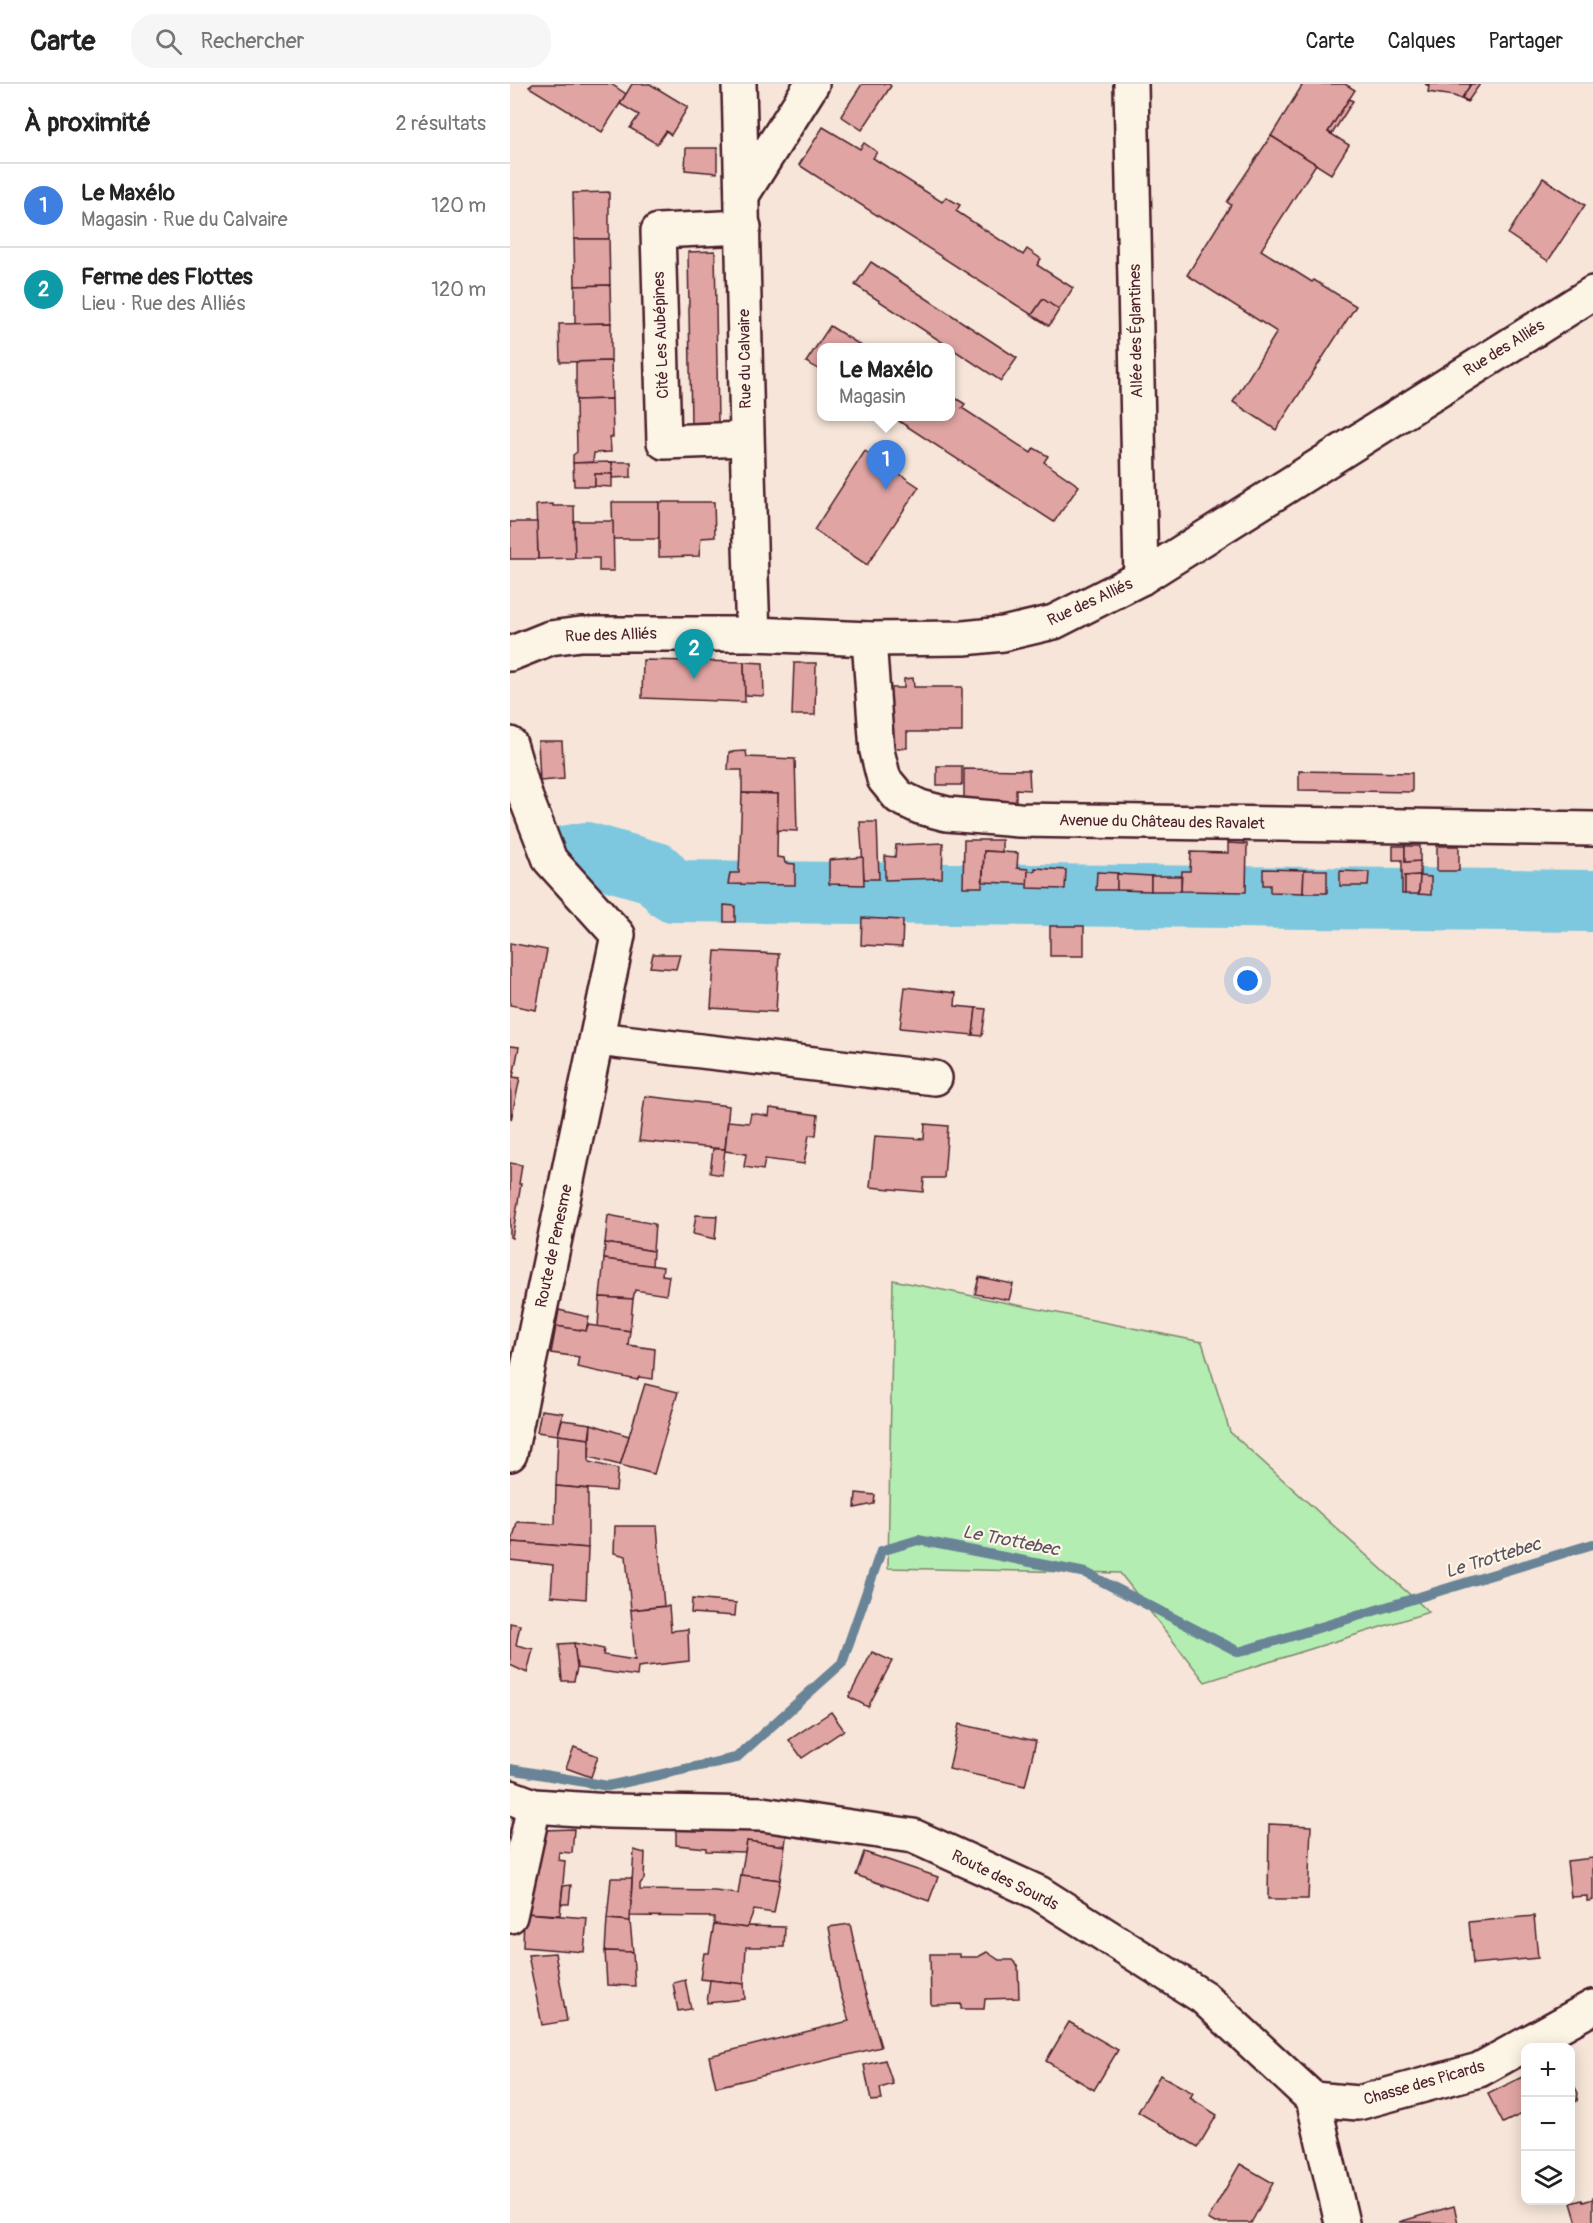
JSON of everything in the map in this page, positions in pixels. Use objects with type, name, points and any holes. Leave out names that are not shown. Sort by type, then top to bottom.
[{"type":"street","points":[[743,211],[812,84]]},
{"type":"street","name":"Allée des Églantines","points":[[1131,84],[1141,578]]},
{"type":"street","name":"Rue du Calvaire","points":[[738,85],[753,634]]},
{"type":"street","name":"Cité Les Aubépines","points":[[743,211],[658,231],[664,442],[746,439]]},
{"type":"street","name":"Rue des Alliés","points":[[510,654],[550,638],[581,634],[753,634],[869,639],[964,638],[1003,634],[1054,622],[1141,578],[1593,292]]},
{"type":"street","name":"Avenue du Château des Ravalet","points":[[869,639],[876,750],[884,779],[899,796],[920,807],[947,814],[1019,820],[1593,829]]},
{"type":"street","name":"Route de Penesme","points":[[510,744],[526,798],[550,860],[618,935],[510,1454]]},
{"type":"street","points":[[597,1039],[935,1078]]},
{"type":"street","points":[[510,1916],[522,1802]]},
{"type":"street","name":"Route des Sourds","points":[[522,1802],[608,1811],[762,1814],[913,1836],[1039,1893],[1203,1997],[1313,2099]]},
{"type":"street","name":"Chasse des Picards","points":[[1313,2099],[1358,2103],[1479,2070],[1593,2007]]},
{"type":"street","points":[[1313,2099],[1342,2223]]},
{"type":"green space","points":[[893,1280],[1202,1342],[1230,1432],[1429,1612],[1205,1682],[1120,1573],[888,1568]]},
{"type":"building","points":[[533,84],[611,84],[626,94],[602,132],[529,87]]},
{"type":"building","points":[[632,84],[650,84],[688,107],[671,135],[666,131],[657,144],[630,128],[639,115],[620,104]]},
{"type":"building","points":[[862,84],[889,84],[891,86],[862,130],[841,116]]},
{"type":"building","points":[[1303,84],[1345,84],[1355,90],[1328,132],[1349,145],[1331,174],[1271,136]]},
{"type":"building","points":[[1425,84],[1471,84],[1462,98],[1468,102],[1454,96],[1428,92],[1429,86]]},
{"type":"building","points":[[1471,84],[1480,84],[1468,101],[1462,98]]},
{"type":"building","points":[[1349,99],[1353,101],[1332,134],[1328,132]]},
{"type":"building","points":[[823,127],[860,149],[864,143],[877,152],[873,158],[942,202],[946,197],[960,205],[956,211],[1023,255],[1027,249],[1041,259],[1037,265],[1073,288],[1059,310],[1043,299],[1032,315],[799,165]]},
{"type":"building","points":[[1271,136],[1316,164],[1261,250],[1356,306],[1276,430],[1233,402],[1277,332],[1187,275],[1231,205],[1227,202]]},
{"type":"building","points":[[686,148],[717,148],[717,173],[685,170]]},
{"type":"building","points":[[1543,178],[1585,205],[1548,261],[1508,234]]},
{"type":"building","points":[[609,192],[609,239],[574,239],[573,193]]},
{"type":"building","points":[[574,239],[609,239],[610,285],[575,286]]},
{"type":"building","points":[[715,251],[718,422],[691,423],[688,252]]},
{"type":"building","points":[[871,262],[1017,358],[1001,381],[955,351],[955,343],[943,343],[855,285]]},
{"type":"building","points":[[610,285],[611,323],[575,324],[575,286]]},
{"type":"building","points":[[1043,299],[1059,310],[1049,326],[1032,315]]},
{"type":"building","points":[[611,323],[611,361],[560,362],[559,324]]},
{"type":"building","points":[[830,326],[857,343],[819,343]]},
{"type":"building","points":[[817,346],[817,368],[806,362]]},
{"type":"building","points":[[611,361],[612,399],[576,400],[576,362]]},
{"type":"building","points":[[955,398],[965,404],[962,408],[1031,453],[1034,448],[1048,456],[1044,462],[1079,486],[1054,522],[899,421],[955,421]]},
{"type":"building","points":[[612,399],[611,452],[594,453],[593,462],[573,463],[573,455],[577,452],[576,400]]},
{"type":"building","points":[[865,451],[919,487],[867,565],[814,530]]},
{"type":"building","points":[[612,462],[631,462],[631,477],[612,478]]},
{"type":"building","points":[[612,462],[612,474],[595,474],[595,486],[574,486],[573,463]]},
{"type":"building","points":[[595,474],[612,474],[612,487],[595,486]]},
{"type":"building","points":[[612,502],[659,502],[659,539],[613,539]]},
{"type":"building","points":[[659,502],[714,502],[715,537],[701,538],[699,556],[659,557]]},
{"type":"building","points":[[553,504],[553,506],[574,506],[575,558],[538,559],[536,505]]},
{"type":"building","points":[[574,521],[613,521],[614,571],[599,571],[599,558],[575,558]]},
{"type":"building","points":[[510,522],[537,522],[538,559],[510,559]]},
{"type":"building","points":[[643,660],[744,662],[745,702],[642,698]]},
{"type":"building","points":[[744,662],[763,663],[764,696],[745,695]]},
{"type":"building","points":[[794,663],[816,663],[815,715],[792,715]]},
{"type":"building","points":[[913,678],[914,687],[962,687],[962,732],[907,732],[907,748],[889,748],[885,688],[904,688],[904,679]]},
{"type":"building","points":[[538,741],[562,741],[564,779],[540,781]]},
{"type":"building","points":[[746,751],[747,757],[795,759],[797,831],[777,830],[778,794],[742,793],[742,770],[728,770],[729,752]]},
{"type":"building","points":[[937,766],[962,766],[962,785],[937,785]]},
{"type":"building","points":[[964,769],[1029,770],[1030,790],[1016,789],[1016,806],[964,802]]},
{"type":"building","points":[[1299,771],[1412,773],[1412,792],[1299,790]]},
{"type":"building","points":[[742,793],[778,794],[777,857],[784,858],[785,863],[795,864],[795,885],[728,884],[730,873],[739,873]]},
{"type":"building","points":[[860,822],[877,822],[879,879],[864,879]]},
{"type":"building","points":[[964,840],[1002,840],[1002,852],[984,851],[982,887],[963,887]]},
{"type":"building","points":[[943,843],[942,878],[885,880],[885,856],[895,857],[896,845]]},
{"type":"building","points":[[1228,843],[1247,844],[1246,892],[1181,891],[1182,871],[1190,871],[1191,852],[1228,853]]},
{"type":"building","points":[[1393,846],[1405,846],[1405,862],[1420,861],[1420,875],[1405,876],[1405,894],[1402,894],[1402,860],[1393,860]]},
{"type":"building","points":[[1405,846],[1420,846],[1420,861],[1405,862]]},
{"type":"building","points":[[1437,846],[1459,846],[1459,871],[1437,871]]},
{"type":"building","points":[[984,851],[1018,853],[1017,868],[1028,869],[1028,884],[983,882]]},
{"type":"building","points":[[863,857],[864,885],[829,884],[829,860]]},
{"type":"building","points":[[1035,868],[1066,870],[1065,889],[1027,888],[1028,871],[1035,871]]},
{"type":"building","points":[[1263,869],[1304,870],[1303,893],[1270,892],[1270,885],[1263,885]]},
{"type":"building","points":[[1304,870],[1327,870],[1327,893],[1303,893]]},
{"type":"building","points":[[1340,871],[1369,872],[1368,886],[1340,886]]},
{"type":"building","points":[[1097,872],[1118,873],[1117,890],[1096,890]]},
{"type":"building","points":[[1117,874],[1151,876],[1151,891],[1117,890]]},
{"type":"building","points":[[1420,875],[1419,894],[1405,894],[1405,876]]},
{"type":"building","points":[[1151,876],[1181,876],[1181,891],[1151,891]]},
{"type":"building","points":[[1420,876],[1431,877],[1431,895],[1419,894]]},
{"type":"building","points":[[724,905],[735,906],[735,922],[724,922]]},
{"type":"building","points":[[862,918],[903,920],[902,947],[861,945]]},
{"type":"building","points":[[1050,926],[1084,926],[1084,956],[1050,956]]},
{"type":"building","points":[[510,943],[547,950],[536,1010],[510,1005]]},
{"type":"building","points":[[715,951],[779,954],[776,1012],[711,1008]]},
{"type":"building","points":[[653,954],[680,954],[676,969],[650,967]]},
{"type":"building","points":[[905,987],[956,993],[955,1006],[976,1008],[973,1035],[900,1028]]},
{"type":"building","points":[[976,1008],[986,1009],[982,1036],[973,1035]]},
{"type":"building","points":[[510,1046],[519,1047],[513,1077],[520,1078],[511,1120]]},
{"type":"building","points":[[645,1096],[729,1106],[725,1149],[639,1141]]},
{"type":"building","points":[[770,1108],[818,1115],[816,1135],[809,1135],[804,1164],[765,1159],[763,1170],[744,1167],[746,1154],[725,1151],[728,1121],[749,1123],[751,1113],[769,1116]]},
{"type":"building","points":[[925,1124],[948,1126],[944,1178],[924,1178],[923,1192],[870,1187],[875,1136],[924,1139]]},
{"type":"building","points":[[713,1149],[725,1149],[722,1175],[710,1173]]},
{"type":"building","points":[[510,1163],[522,1165],[512,1238],[510,1237]]},
{"type":"building","points":[[608,1215],[655,1224],[653,1251],[605,1243]]},
{"type":"building","points":[[696,1215],[717,1216],[715,1239],[693,1234]]},
{"type":"building","points":[[605,1243],[653,1251],[652,1266],[604,1259]]},
{"type":"building","points":[[604,1259],[663,1267],[662,1275],[669,1276],[666,1295],[635,1290],[633,1299],[600,1297]]},
{"type":"building","points":[[979,1277],[1013,1284],[1009,1300],[975,1294]]},
{"type":"building","points":[[600,1297],[633,1299],[630,1331],[598,1327]]},
{"type":"building","points":[[559,1310],[589,1317],[586,1331],[556,1326]]},
{"type":"building","points":[[588,1325],[630,1331],[628,1345],[655,1349],[653,1379],[639,1377],[637,1380],[577,1367],[579,1357],[551,1353],[556,1326],[586,1331]]},
{"type":"building","points":[[645,1384],[678,1392],[654,1474],[620,1465]]},
{"type":"building","points":[[541,1410],[563,1413],[558,1435],[537,1432]]},
{"type":"building","points":[[562,1420],[591,1424],[589,1439],[558,1435]]},
{"type":"building","points":[[591,1424],[629,1436],[620,1465],[589,1457]]},
{"type":"building","points":[[558,1435],[589,1439],[589,1462],[618,1469],[616,1491],[556,1486]]},
{"type":"building","points":[[556,1486],[588,1489],[588,1548],[512,1542],[517,1522],[555,1524]]},
{"type":"building","points":[[856,1493],[875,1495],[874,1504],[855,1508]]},
{"type":"building","points":[[615,1526],[657,1526],[664,1606],[631,1610],[626,1556],[614,1553]]},
{"type":"building","points":[[512,1542],[588,1548],[586,1599],[551,1596],[553,1565],[510,1560]]},
{"type":"building","points":[[692,1599],[736,1603],[735,1616],[691,1613]]},
{"type":"building","points":[[669,1606],[671,1631],[688,1629],[689,1661],[638,1667],[637,1676],[577,1668],[574,1643],[604,1649],[603,1655],[635,1660],[631,1610]]},
{"type":"building","points":[[510,1623],[520,1625],[516,1645],[533,1649],[527,1673],[510,1665]]},
{"type":"building","points":[[574,1643],[577,1668],[574,1681],[562,1681],[559,1644]]},
{"type":"building","points":[[872,1652],[892,1661],[868,1707],[849,1697]]},
{"type":"building","points":[[831,1712],[844,1730],[802,1758],[789,1740]]},
{"type":"building","points":[[959,1724],[1036,1741],[1025,1786],[949,1769]]},
{"type":"building","points":[[574,1747],[598,1756],[591,1777],[566,1768]]},
{"type":"building","points":[[1269,1824],[1311,1826],[1308,1899],[1268,1899]]},
{"type":"building","points":[[676,1826],[787,1830],[785,1846],[747,1841],[745,1852],[706,1851],[706,1848],[676,1845]]},
{"type":"building","points":[[574,1829],[572,1853],[559,1852],[558,1860],[565,1861],[560,1915],[524,1913],[537,1838],[544,1839],[543,1830]]},
{"type":"building","points":[[747,1841],[785,1846],[780,1880],[741,1875]]},
{"type":"building","points":[[634,1850],[645,1853],[644,1879],[640,1884],[640,1890],[715,1891],[738,1894],[741,1875],[780,1880],[774,1913],[754,1910],[747,1928],[714,1924],[714,1917],[630,1916]]},
{"type":"building","points":[[864,1852],[938,1877],[929,1901],[856,1875]]},
{"type":"building","points":[[1593,1858],[1593,1900],[1587,1901],[1587,1896],[1571,1897],[1567,1861]]},
{"type":"building","points":[[611,1878],[632,1878],[630,1921],[607,1919]]},
{"type":"building","points":[[571,1885],[569,1904],[561,1904],[563,1886]]},
{"type":"building","points":[[524,1913],[587,1918],[584,1952],[523,1947]]},
{"type":"building","points":[[1534,1916],[1538,1958],[1473,1964],[1469,1922]]},
{"type":"building","points":[[607,1919],[630,1921],[633,1952],[605,1951]]},
{"type":"building","points":[[714,1924],[747,1928],[748,1926],[785,1927],[784,1947],[746,1947],[744,1984],[700,1979],[704,1953],[709,1953]]},
{"type":"building","points":[[850,1924],[863,1985],[881,2047],[716,2087],[709,2056],[849,2021],[840,1991],[829,1927]]},
{"type":"building","points":[[605,1951],[633,1952],[635,1986],[607,1985]]},
{"type":"building","points":[[987,1952],[999,1960],[1012,1960],[1018,1966],[1019,1998],[985,1999],[984,2009],[961,2009],[961,2004],[931,2005],[930,1954],[960,1954],[960,1957],[978,1957]]},
{"type":"building","points":[[555,1953],[567,2021],[542,2025],[528,1955]]},
{"type":"building","points":[[685,1980],[691,2009],[678,2011],[673,1983]]},
{"type":"building","points":[[710,1980],[744,1984],[745,1999],[707,2003]]},
{"type":"building","points":[[1069,2022],[1118,2050],[1094,2090],[1046,2061]]},
{"type":"building","points":[[885,2060],[893,2084],[880,2088],[882,2100],[871,2101],[864,2065]]},
{"type":"building","points":[[1160,2075],[1193,2093],[1190,2098],[1217,2115],[1198,2147],[1138,2112]]},
{"type":"building","points":[[1521,2078],[1521,2114],[1503,2123],[1488,2094]]},
{"type":"building","points":[[1575,2087],[1578,2093],[1575,2102]]},
{"type":"building","points":[[1240,2164],[1273,2183],[1251,2223],[1215,2223],[1208,2219]]},
{"type":"building","points":[[1593,2199],[1593,2223],[1577,2223],[1572,2205],[1582,2200],[1583,2202]]},
{"type":"building","points":[[1454,2206],[1458,2223],[1399,2222]]},
{"type":"waterway","points":[[564,857],[586,853],[656,873],[672,891],[1593,901]]},
{"type":"waterway","name":"Le Trottebec","points":[[510,1769],[608,1786],[736,1758],[842,1663],[881,1551],[918,1540],[1086,1573],[1239,1652],[1593,1544]]},
{"type":"place","name":"Le Maxélo","points":[[886,490]]},
{"type":"place","name":"Ferme des Flottes","points":[[694,679]]}]
